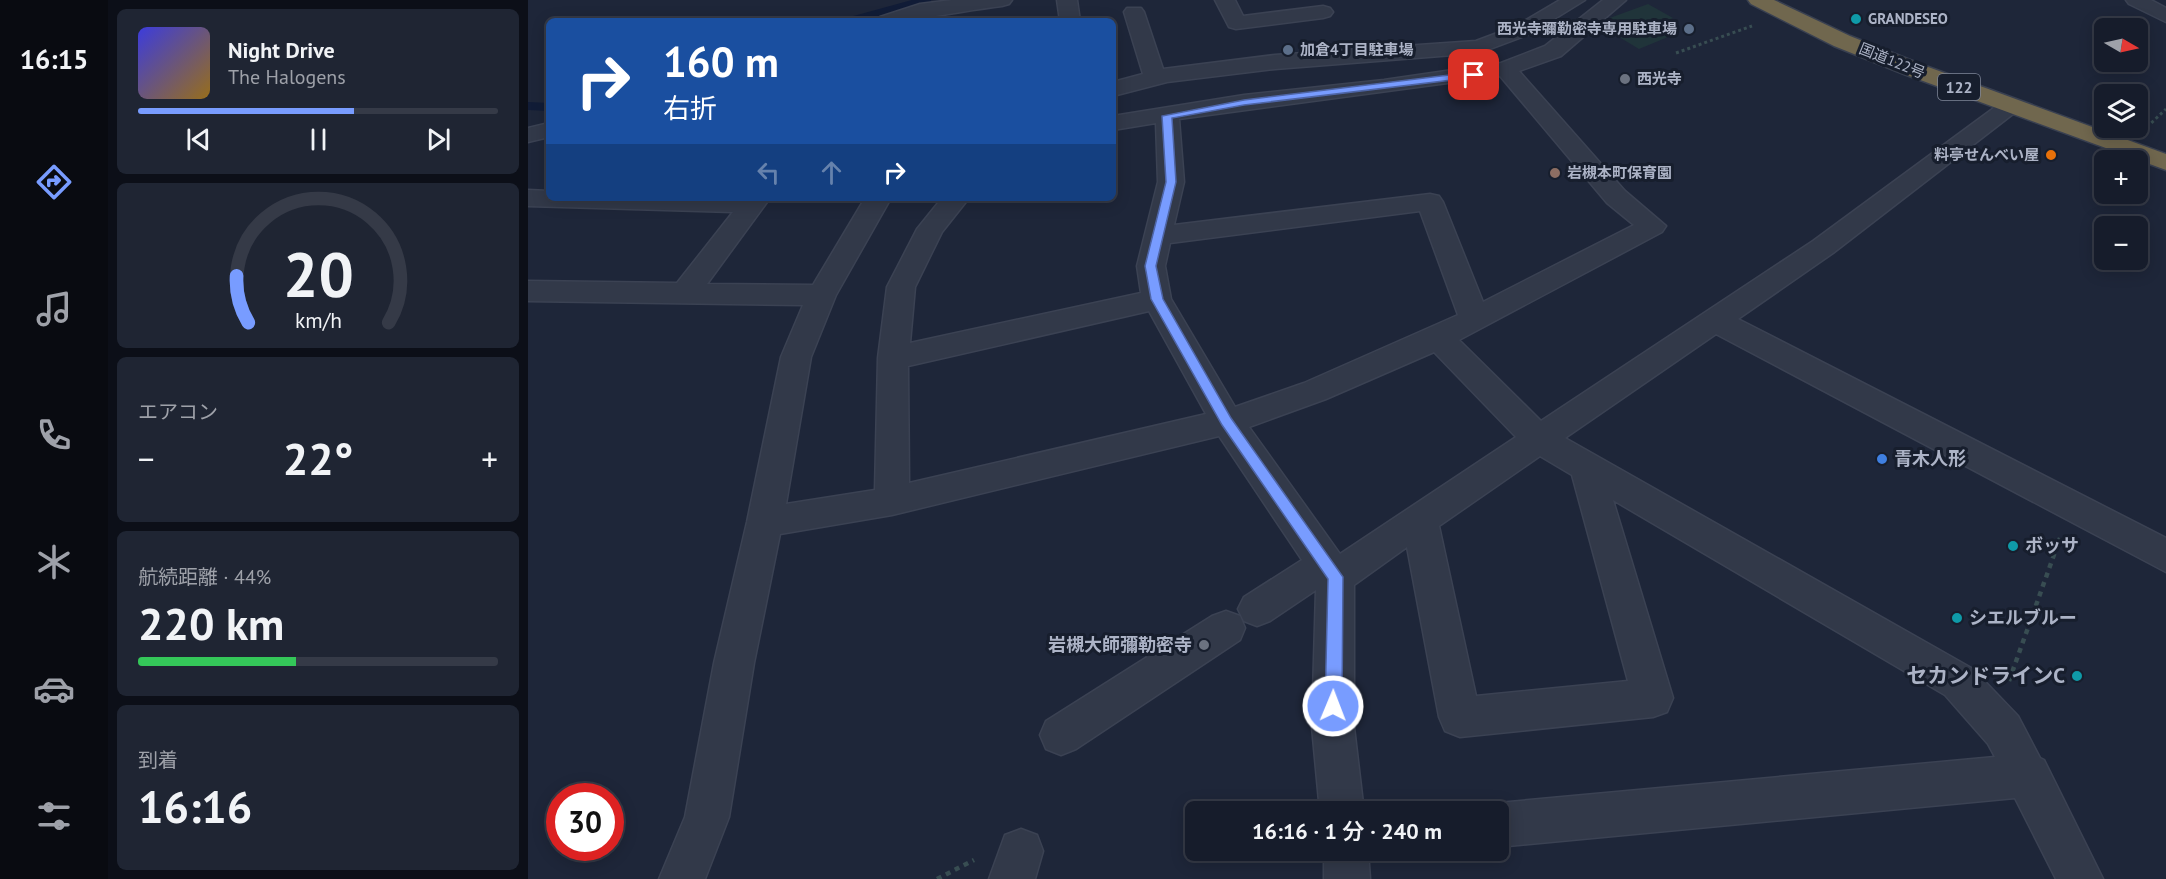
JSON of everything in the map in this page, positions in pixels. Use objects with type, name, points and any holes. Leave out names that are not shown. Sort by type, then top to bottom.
[{"type":"highway","name":"国道122号","points":[[1758,0],[1842,41],[2166,163]]},
{"type":"street","points":[[896,18],[921,9],[1002,0]]},
{"type":"street","points":[[1067,0],[1070,18]]},
{"type":"street","points":[[1225,0],[1236,22],[1333,28],[1479,46],[1523,30],[1575,0]]},
{"type":"street","points":[[1116,123],[1244,102],[1384,87],[1505,69],[1553,51],[1616,0]]},
{"type":"street","points":[[2136,0],[2166,16]]},
{"type":"street","points":[[1134,12],[1155,78]]},
{"type":"street","points":[[1116,88],[1155,78],[1275,62],[1333,28]]},
{"type":"street","points":[[765,522],[892,501],[1227,422],[1315,391],[1438,338],[1653,226],[1616,197],[1505,69]]},
{"type":"street","points":[[1061,735],[1241,619],[1420,520],[1823,247],[2010,106]]},
{"type":"street","points":[[1167,116],[1171,182],[1150,266],[1157,299],[1227,422],[1331,570],[1333,727],[1341,801]]},
{"type":"street","points":[[528,135],[546,131]]},
{"type":"street","points":[[528,198],[546,198]]},
{"type":"street","points":[[685,293],[754,201]]},
{"type":"street","points":[[682,879],[707,817],[734,663],[765,522],[796,357],[822,295],[876,201]]},
{"type":"street","points":[[892,501],[893,358],[902,286],[930,229],[953,201]]},
{"type":"street","points":[[1156,236],[1431,202],[1474,318]]},
{"type":"street","points":[[528,291],[822,295]]},
{"type":"street","points":[[893,358],[1157,299]]},
{"type":"street","points":[[1715,320],[2166,556]]},
{"type":"street","points":[[1438,338],[1538,439],[1959,682],[2003,730],[2029,775],[2080,879]]},
{"type":"street","points":[[1420,520],[1460,717],[1653,698],[1587,468]]},
{"type":"street","points":[[1509,824],[2029,775]]},
{"type":"street","points":[[1346,861],[1347,879]]},
{"type":"path","points":[[1676,54],[1785,15]]},
{"type":"path","points":[[1987,713],[2001,705],[2071,507]]},
{"type":"shaded area","points":[[1648,4],[1673,18],[1651,26],[1668,37],[1639,49],[1596,23]]},
{"type":"waterway","points":[[861,18],[927,0]]},
{"type":"waterway","points":[[528,106],[546,107]]},
{"type":"place","name":"GRANDESEO","points":[[1856,19]]},
{"type":"place","name":"西光寺彌勒密寺専用駐車場","points":[[1689,29]]},
{"type":"place","name":"加倉4丁目駐車場","points":[[1288,50]]},
{"type":"place","name":"西光寺","points":[[1625,79]]},
{"type":"place","name":"料亭せんべい屋","points":[[2051,155]]},
{"type":"place","name":"岩槻本町保育園","points":[[1555,173]]},
{"type":"place","name":"青木人形","points":[[1882,459]]},
{"type":"place","name":"ボッサ","points":[[2013,546]]},
{"type":"place","name":"シエルブルー","points":[[1957,618]]},
{"type":"place","name":"岩槻大師彌勒密寺","points":[[1204,645]]},
{"type":"place","name":"セカンドラインC","points":[[2077,676]]},
{"type":"route","points":[[1333,706],[1335,577],[1227,422],[1157,299],[1150,266],[1171,182],[1167,116],[1244,102],[1474,75]]}]
